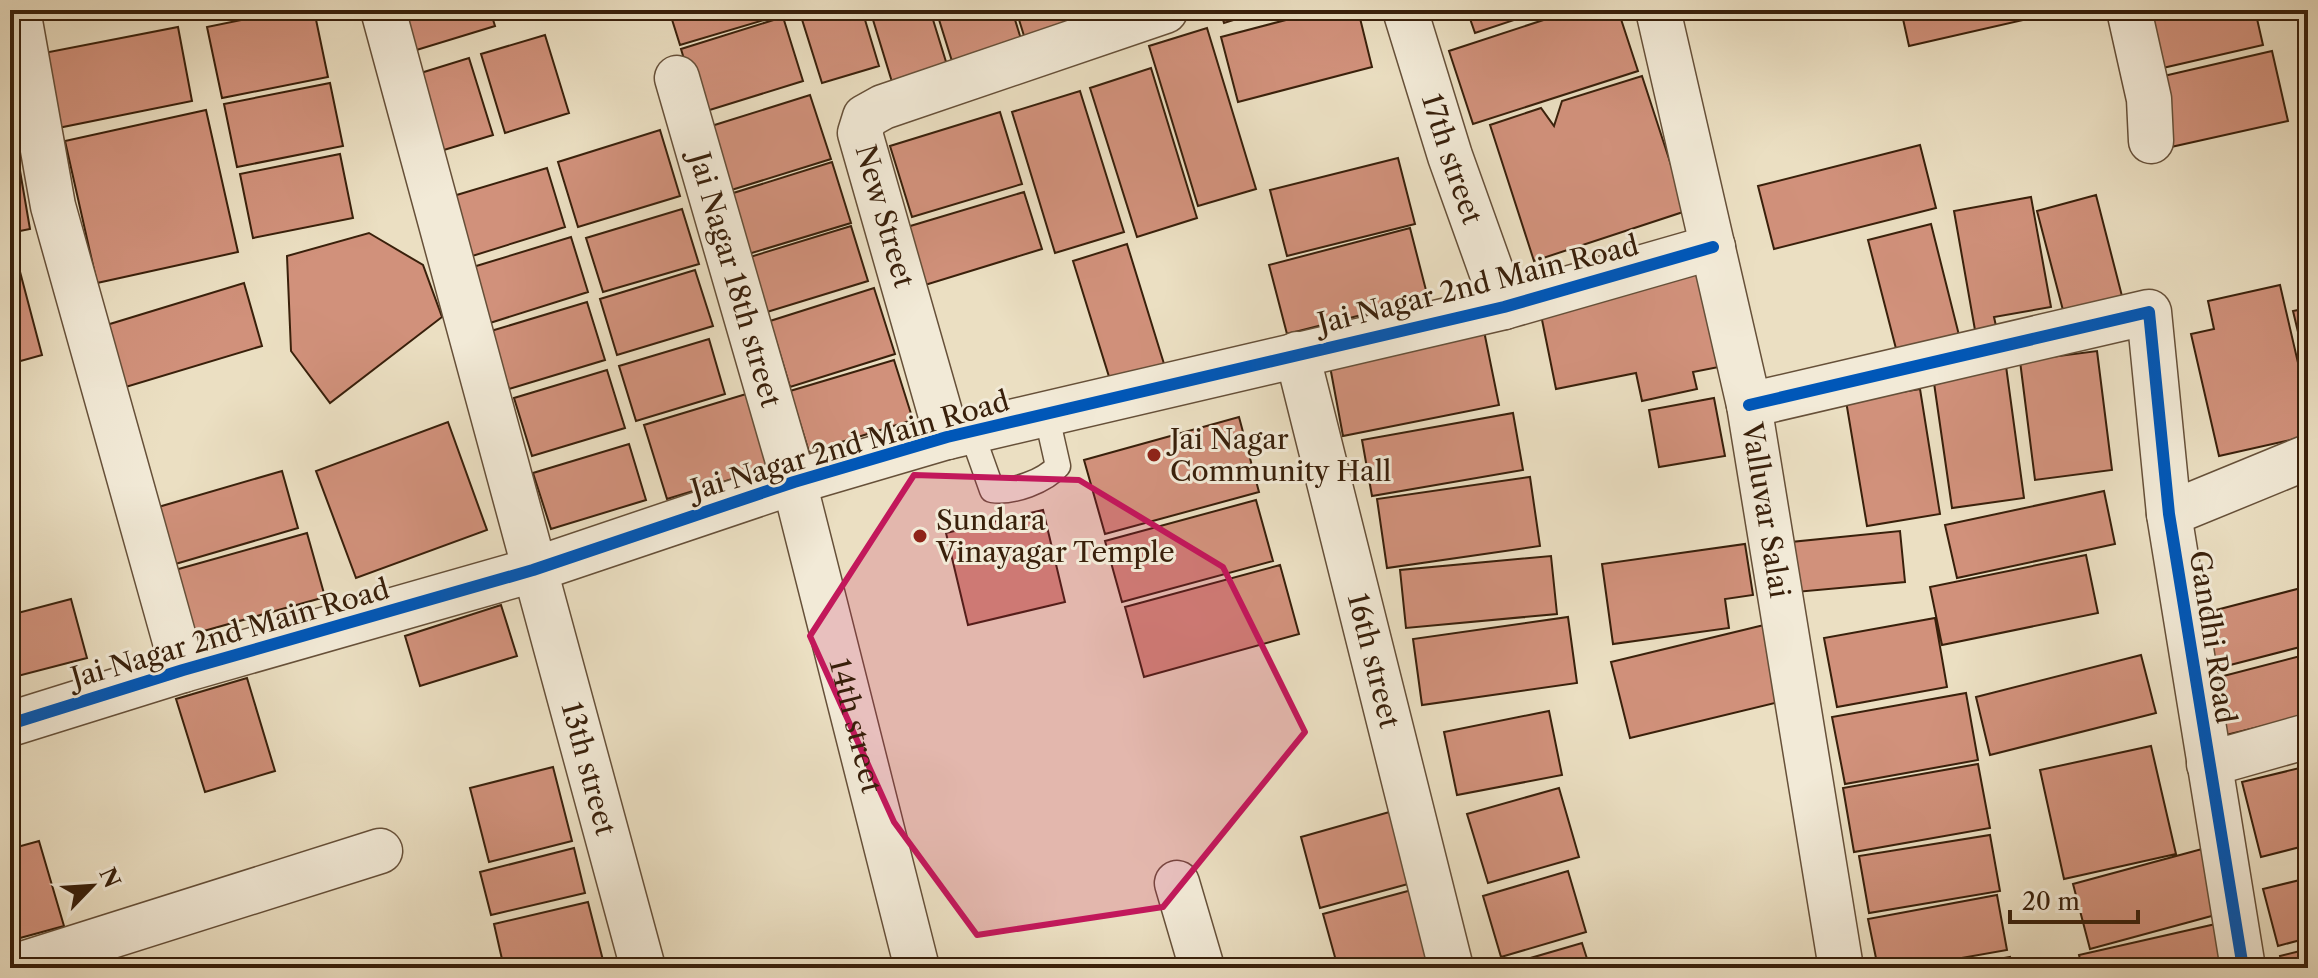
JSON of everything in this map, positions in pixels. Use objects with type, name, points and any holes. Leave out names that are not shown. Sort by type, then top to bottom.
[{"type":"street","points":[[18,10],[53,206],[183,670]]},
{"type":"street","name":"13th street","points":[[383,10],[643,968]]},
{"type":"street","name":"17th street","points":[[1405,10],[1450,156],[1504,307]]},
{"type":"street","name":"Valluvar Salai","points":[[1658,10],[1749,405],[1841,968]]},
{"type":"street","points":[[2129,10],[2149,99],[2151,141]]},
{"type":"street","name":"New Street","points":[[959,434],[860,133],[865,117],[883,107],[1165,11]]},
{"type":"street","name":"Jai Nagar 18th street","points":[[677,78],[794,482]]},
{"type":"street","name":"Jai Nagar 2nd Main Road","points":[[10,724],[183,670],[533,570],[794,482],[959,434],[1504,307],[1713,247]]},
{"type":"street","name":"Gandhi Road","points":[[1749,405],[2149,312],[2169,514],[2243,968]]},
{"type":"street","name":"16th street","points":[[1297,354],[1451,968]]},
{"type":"street","points":[[2169,514],[2308,457]]},
{"type":"street","name":"14th street","points":[[794,482],[917,968]]},
{"type":"street","points":[[2209,764],[2308,736]]},
{"type":"street","points":[[10,968],[380,851]]},
{"type":"street","points":[[1177,883],[1202,968]]},
{"type":"lane","points":[[959,434],[992,490],[1003,492],[1049,476],[1058,466],[1046,413]]},
{"type":"highlighted area","points":[[914,475],[1079,480],[1223,567],[1305,732],[1163,907],[977,935],[894,822],[810,636]]},
{"type":"building","points":[[291,10],[314,10],[328,77],[222,98],[207,27]]},
{"type":"building","points":[[398,10],[490,10],[495,26],[410,52]]},
{"type":"building","points":[[669,10],[779,10],[781,15],[680,45]]},
{"type":"building","points":[[799,10],[862,10],[879,66],[822,83]]},
{"type":"building","points":[[870,10],[930,10],[947,65],[892,82]]},
{"type":"building","points":[[936,10],[1012,10],[1025,52],[956,74]]},
{"type":"building","points":[[1016,10],[1069,10],[1074,24],[1025,39]]},
{"type":"building","points":[[1220,10],[1265,10],[1224,23]]},
{"type":"building","points":[[1324,10],[1358,10],[1372,67],[1238,102],[1221,37]]},
{"type":"building","points":[[1467,10],[1544,10],[1475,33]]},
{"type":"building","points":[[1574,10],[1618,10],[1638,71],[1473,124],[1449,51]]},
{"type":"building","points":[[1901,10],[2067,10],[1909,46]]},
{"type":"building","points":[[2140,10],[2255,10],[2263,45],[2154,70]]},
{"type":"building","points":[[783,17],[803,81],[700,113],[681,49]]},
{"type":"building","points":[[178,27],[192,101],[58,128],[44,53]]},
{"type":"building","points":[[1207,28],[1256,189],[1198,206],[1149,46]]},
{"type":"building","points":[[545,35],[569,113],[505,133],[481,54]]},
{"type":"building","points":[[2272,51],[2288,121],[2171,147],[2155,78]]},
{"type":"building","points":[[469,58],[493,135],[434,153],[411,76]]},
{"type":"building","points":[[1151,68],[1197,218],[1137,237],[1090,88]]},
{"type":"building","points":[[1642,76],[1686,211],[1534,261],[1490,125],[1541,108],[1554,126],[1562,101]]},
{"type":"building","points":[[330,83],[343,146],[237,167],[224,104]]},
{"type":"building","points":[[1080,91],[1124,232],[1055,253],[1012,112]]},
{"type":"building","points":[[810,95],[831,159],[725,192],[705,128]]},
{"type":"building","points":[[206,110],[238,252],[97,283],[65,141]]},
{"type":"building","points":[[1000,112],[1022,184],[912,217],[890,146]]},
{"type":"building","points":[[660,130],[680,196],[578,227],[558,162]]},
{"type":"building","points":[[1920,145],[1936,208],[1774,249],[1758,186]]},
{"type":"building","points":[[340,154],[353,218],[253,238],[240,174]]},
{"type":"building","points":[[1398,158],[1415,224],[1287,256],[1270,190]]},
{"type":"building","points":[[832,162],[851,223],[745,255],[727,195]]},
{"type":"building","points":[[19,165],[30,229],[10,233],[10,167]]},
{"type":"building","points":[[547,168],[565,227],[469,257],[450,197]]},
{"type":"building","points":[[1024,192],[1042,249],[925,285],[907,227]]},
{"type":"building","points":[[2096,195],[2123,300],[2064,314],[2037,211]]},
{"type":"building","points":[[2031,197],[2051,307],[1994,317],[1996,326],[1975,330],[1954,211]]},
{"type":"building","points":[[682,209],[699,264],[603,292],[586,238]]},
{"type":"building","points":[[1931,224],[1963,351],[1901,368],[1868,240]]},
{"type":"building","points":[[851,226],[868,281],[767,312],[750,257]]},
{"type":"building","points":[[1410,228],[1428,298],[1287,334],[1269,265]]},
{"type":"building","points":[[369,233],[423,265],[442,317],[330,403],[291,351],[287,256]]},
{"type":"building","points":[[571,237],[588,292],[490,323],[473,267]]},
{"type":"building","points":[[1127,244],[1165,367],[1111,383],[1073,261]]},
{"type":"building","points":[[14,249],[42,355],[10,364],[10,250]]},
{"type":"building","points":[[1713,266],[1734,364],[1693,372],[1697,389],[1642,401],[1636,373],[1556,389],[1539,305]]},
{"type":"building","points":[[695,270],[713,326],[617,355],[600,299]]},
{"type":"building","points":[[244,283],[262,346],[119,389],[100,327]]},
{"type":"building","points":[[2280,285],[2308,406],[2308,436],[2219,456],[2191,334],[2214,329],[2208,301]]},
{"type":"building","points":[[874,288],[895,354],[790,387],[770,321]]},
{"type":"building","points":[[587,302],[605,360],[509,389],[491,331]]},
{"type":"building","points":[[2308,308],[2308,374],[2293,311]]},
{"type":"building","points":[[1484,331],[1499,405],[1343,436],[1329,361]]},
{"type":"building","points":[[709,339],[725,394],[636,421],[619,366]]},
{"type":"building","points":[[2097,351],[2112,470],[2035,480],[2020,361]]},
{"type":"building","points":[[894,360],[913,420],[809,452],[790,391]]},
{"type":"building","points":[[2006,366],[2024,498],[1952,508],[1933,376]]},
{"type":"building","points":[[607,370],[625,428],[532,456],[514,398]]},
{"type":"building","points":[[1920,389],[1940,514],[1867,526],[1846,401]]},
{"type":"building","points":[[756,391],[778,465],[667,499],[644,425]]},
{"type":"building","points":[[1714,398],[1725,456],[1659,467],[1649,410]]},
{"type":"building","points":[[1513,413],[1523,470],[1372,496],[1362,440]]},
{"type":"building","points":[[1239,417],[1259,492],[1105,534],[1084,460]]},
{"type":"building","points":[[448,422],[487,530],[356,578],[316,471]]},
{"type":"building","points":[[629,444],[646,500],[551,529],[533,473]]},
{"type":"building","points":[[282,471],[298,528],[172,565],[155,508]]},
{"type":"building","points":[[1530,477],[1540,546],[1387,568],[1377,499]]},
{"type":"building","points":[[2104,491],[2115,544],[1957,578],[1945,525]]},
{"type":"building","points":[[1256,500],[1273,561],[1122,602],[1105,541]]},
{"type":"building","points":[[1043,510],[1065,602],[968,625],[946,533]]},
{"type":"building","points":[[1900,531],[1905,582],[1796,592],[1791,542]]},
{"type":"building","points":[[307,533],[325,597],[193,634],[175,570]]},
{"type":"building","points":[[1745,544],[1753,595],[1725,599],[1729,628],[1613,644],[1602,564]]},
{"type":"building","points":[[2086,555],[2098,613],[1942,645],[1930,587]]},
{"type":"building","points":[[1551,556],[1557,614],[1406,628],[1400,570]]},
{"type":"building","points":[[1280,565],[1299,634],[1144,677],[1125,607]]},
{"type":"building","points":[[2301,588],[2308,617],[2308,645],[2203,672],[2189,617]]},
{"type":"building","points":[[71,599],[87,658],[10,678],[10,615]]},
{"type":"building","points":[[501,605],[517,656],[420,686],[405,636]]},
{"type":"building","points":[[1568,617],[1577,683],[1422,705],[1413,639]]},
{"type":"building","points":[[1935,618],[1947,687],[1837,707],[1824,638]]},
{"type":"building","points":[[1764,625],[1783,701],[1630,738],[1611,662]]},
{"type":"building","points":[[2308,654],[2308,715],[2222,736],[2208,680]]},
{"type":"building","points":[[2141,655],[2156,713],[1990,755],[1976,697]]},
{"type":"building","points":[[247,678],[275,771],[205,792],[176,699]]},
{"type":"building","points":[[1966,693],[1978,760],[1845,784],[1832,717]]},
{"type":"building","points":[[1549,711],[1562,775],[1457,795],[1444,732]]},
{"type":"building","points":[[2151,746],[2176,854],[2064,879],[2040,770]]},
{"type":"building","points":[[1978,764],[1990,828],[1854,852],[1843,788]]},
{"type":"building","points":[[2308,766],[2308,845],[2261,857],[2242,782]]},
{"type":"building","points":[[553,767],[572,841],[489,862],[470,788]]},
{"type":"building","points":[[1559,788],[1579,857],[1488,883],[1467,814]]},
{"type":"building","points":[[1400,809],[1419,881],[1320,908],[1301,837]]},
{"type":"building","points":[[1990,835],[2000,891],[1869,913],[1859,856]]},
{"type":"building","points":[[39,841],[64,926],[20,938],[10,901],[10,849]]},
{"type":"building","points":[[574,848],[585,893],[491,915],[480,872]]},
{"type":"building","points":[[2202,849],[2219,914],[2090,949],[2073,884]]},
{"type":"building","points":[[1568,871],[1586,932],[1501,957],[1483,896]]},
{"type":"building","points":[[2308,878],[2308,938],[2278,946],[2263,889]]},
{"type":"building","points":[[1419,888],[1440,964],[1426,968],[1338,968],[1323,914]]},
{"type":"building","points":[[1997,895],[2007,950],[1905,968],[1878,968],[1868,919]]},
{"type":"building","points":[[588,902],[605,968],[504,968],[494,924]]},
{"type":"building","points":[[2220,923],[2230,968],[2082,968],[2079,955]]},
{"type":"building","points":[[1582,943],[1590,968],[1496,968]]},
{"type":"building","points":[[2308,949],[2308,968],[2283,968],[2280,956]]},
{"type":"building","points":[[2010,957],[2012,968],[1949,968]]},
{"type":"cycle path","points":[[10,724],[183,670],[533,570],[794,482],[947,437],[1504,307],[1713,247]]},
{"type":"cycle path","points":[[1749,405],[2149,312],[2169,514],[2243,968]]},
{"type":"place","name":"Jai Nagar Community Hall","points":[[1154,455]]},
{"type":"place","name":"Sundara Vinayagar Temple","points":[[920,536]]}]
